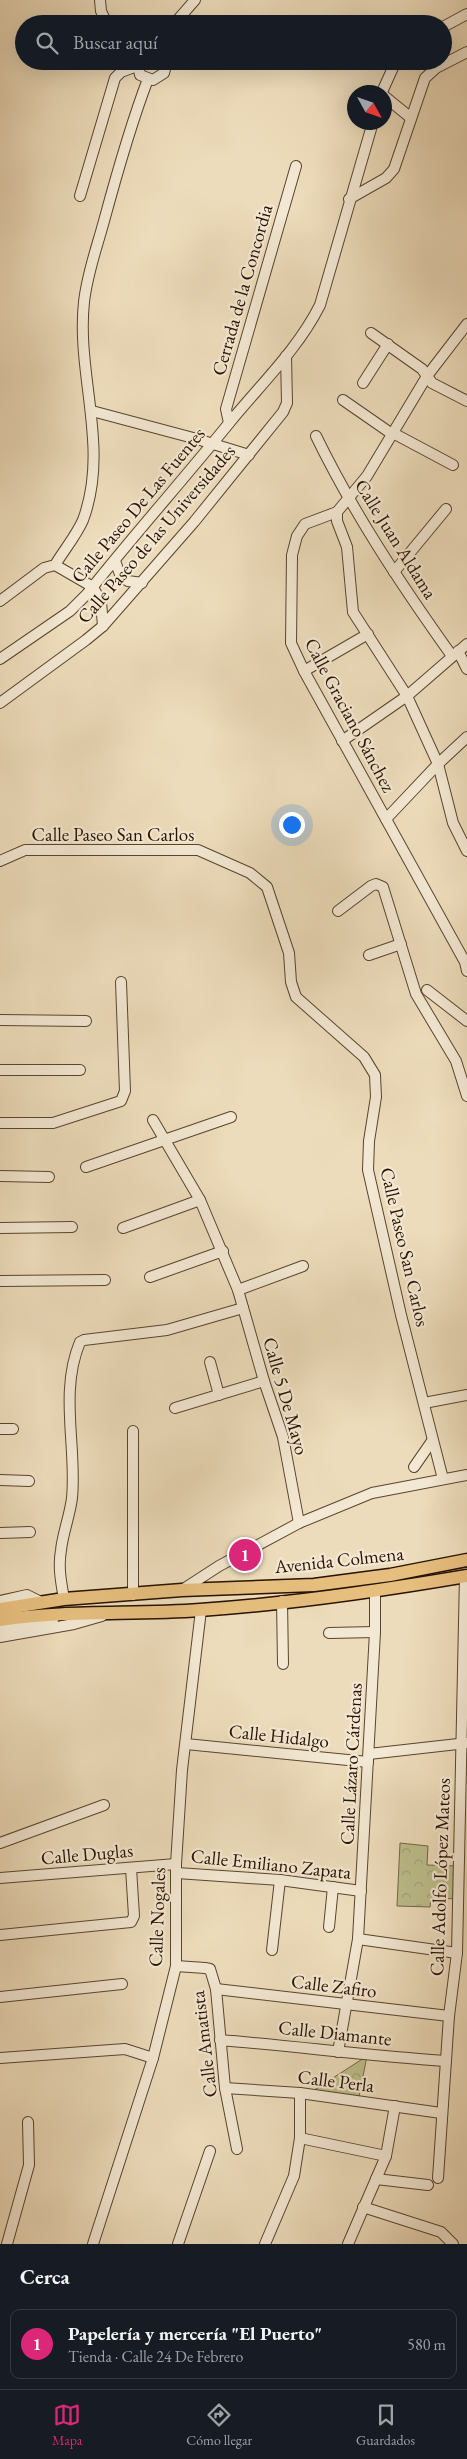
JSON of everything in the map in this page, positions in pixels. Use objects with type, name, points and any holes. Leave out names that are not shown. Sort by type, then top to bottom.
[{"type":"main road","name":"Avenida Colmena","points":[[0,1609],[64,1599],[182,1590],[314,1585],[390,1575],[467,1560]]},
{"type":"main road","points":[[0,1620],[65,1612],[105,1615],[201,1610],[316,1599],[466,1576]]},
{"type":"street","points":[[100,0],[103,15]]},
{"type":"street","points":[[182,15],[195,0]]},
{"type":"street","points":[[452,22],[467,14]]},
{"type":"street","points":[[452,60],[467,52]]},
{"type":"street","points":[[80,196],[115,78],[125,70]]},
{"type":"street","points":[[139,70],[140,75],[148,79],[161,77],[165,70]]},
{"type":"street","points":[[385,85],[392,70]]},
{"type":"street","points":[[349,199],[386,178],[394,169],[425,78],[434,70]]},
{"type":"street","points":[[0,601],[44,568],[55,565],[80,527],[87,506],[94,457],[92,411],[84,355],[84,301],[109,200],[135,112],[148,79]]},
{"type":"street","points":[[392,103],[411,118]]},
{"type":"street","name":"Calle Paseo De Las Fuentes","points":[[0,659],[70,611],[214,444],[312,321],[320,305],[349,199],[371,130]]},
{"type":"street","name":"Cerrada de la Concordia","points":[[229,423],[226,408],[296,166]]},
{"type":"street","points":[[467,324],[427,376],[367,476],[337,512],[337,521],[347,547],[353,612],[408,696],[438,764],[453,823],[467,851]]},
{"type":"street","points":[[372,333],[422,369],[432,383],[465,397]]},
{"type":"street","points":[[363,383],[388,344]]},
{"type":"street","name":"Calle Paseo de las Universidades","points":[[0,703],[103,626],[142,583],[249,455],[283,412],[287,402],[286,356]]},
{"type":"street","points":[[343,400],[393,434],[452,465]]},
{"type":"street","points":[[92,411],[249,455]]},
{"type":"street","name":"Calle Juan Aldama","points":[[316,436],[349,499],[394,572],[467,669]]},
{"type":"street","points":[[394,572],[446,508]]},
{"type":"street","name":"Calle Graciano Sánchez","points":[[337,512],[305,524],[297,536],[292,556],[291,643],[342,741],[466,964]]},
{"type":"street","points":[[115,561],[120,578],[142,583]]},
{"type":"street","points":[[55,565],[93,586],[101,602],[103,626]]},
{"type":"street","points":[[304,671],[368,634]]},
{"type":"street","points":[[342,741],[408,696],[467,644]]},
{"type":"street","points":[[386,819],[438,764],[467,737]]},
{"type":"street","name":"Calle Paseo San Carlos","points":[[0,861],[25,850],[193,849],[217,857],[250,872],[267,887],[289,953],[291,982],[296,997],[364,1057],[375,1075],[376,1097],[369,1142],[368,1170],[401,1315],[443,1479]]},
{"type":"street","points":[[338,911],[371,886],[380,885],[386,891],[416,994],[456,1061],[467,1096]]},
{"type":"street","points":[[369,955],[401,944]]},
{"type":"street","points":[[0,1123],[53,1123],[121,1101],[125,1091],[121,982]]},
{"type":"street","points":[[428,990],[467,1021]]},
{"type":"street","points":[[0,1020],[86,1021]]},
{"type":"street","points":[[0,1070],[80,1070]]},
{"type":"street","points":[[86,1167],[231,1117]]},
{"type":"street","name":"Calle 5 De Mayo","points":[[153,1120],[200,1200],[238,1290],[264,1381],[283,1437],[299,1523]]},
{"type":"street","points":[[0,1176],[49,1177]]},
{"type":"street","points":[[123,1228],[200,1200]]},
{"type":"street","points":[[0,1228],[72,1228]]},
{"type":"street","points":[[150,1277],[223,1251]]},
{"type":"street","points":[[238,1290],[303,1266]]},
{"type":"street","points":[[0,1281],[105,1280]]},
{"type":"street","points":[[64,1599],[60,1574],[61,1550],[72,1497],[70,1414],[74,1364],[80,1342],[167,1330],[243,1308]]},
{"type":"street","points":[[210,1362],[219,1395]]},
{"type":"street","points":[[175,1408],[264,1381]]},
{"type":"street","points":[[424,1404],[467,1395]]},
{"type":"street","points":[[0,1429],[13,1429]]},
{"type":"street","points":[[133,1595],[134,1431]]},
{"type":"street","points":[[414,1467],[432,1441]]},
{"type":"street","points":[[182,1590],[219,1566],[299,1523],[372,1494],[443,1479],[467,1476]]},
{"type":"street","points":[[0,1480],[29,1481]]},
{"type":"street","points":[[0,1533],[30,1532]]},
{"type":"street","name":"Calle Adolfo López Mateos","points":[[438,2178],[449,2016],[457,1953],[464,1744],[466,1576]]},
{"type":"street","name":"Calle Lázaro Cárdenas","points":[[338,2052],[358,1939],[375,1632],[375,1590]]},
{"type":"street","points":[[0,1601],[27,1595],[42,1602]]},
{"type":"street","points":[[282,1601],[283,1664]]},
{"type":"street","name":"Calle Nogales","points":[[93,2244],[152,2058],[176,1966],[176,1868],[182,1770],[201,1610]]},
{"type":"street","points":[[0,1637],[74,1624],[105,1615]]},
{"type":"street","points":[[0,1628],[59,1620],[74,1624]]},
{"type":"street","points":[[329,1633],[375,1632]]},
{"type":"street","name":"Calle Hidalgo","points":[[186,1744],[368,1758],[464,1744]]},
{"type":"street","points":[[0,1843],[104,1805]]},
{"type":"street","points":[[0,1935],[131,1922],[134,1916],[131,1868]]},
{"type":"street","name":"Calle Duglas","points":[[0,1878],[131,1868],[176,1868]]},
{"type":"street","name":"Calle Emiliano Zapata","points":[[176,1868],[361,1891]]},
{"type":"street","points":[[272,1950],[280,1880]]},
{"type":"street","points":[[328,1927],[333,1887]]},
{"type":"street","points":[[358,1939],[457,1953]]},
{"type":"street","name":"Calle Amatista","points":[[176,1966],[210,1969],[216,1989],[226,2088],[237,2150]]},
{"type":"street","points":[[0,1997],[122,1984]]},
{"type":"street","name":"Calle Zafiro","points":[[216,1989],[347,2006],[449,2016]]},
{"type":"street","name":"Calle Diamante","points":[[220,2040],[446,2061]]},
{"type":"street","points":[[0,2058],[125,2049],[152,2058]]},
{"type":"street","name":"Calle Perla","points":[[226,2088],[300,2093],[441,2113]]},
{"type":"street","points":[[265,2244],[294,2176],[300,2138],[300,2093]]},
{"type":"street","points":[[348,2244],[386,2156],[395,2106]]},
{"type":"street","points":[[7,2244],[29,2165],[28,2122]]},
{"type":"street","points":[[300,2138],[386,2156]]},
{"type":"street","points":[[178,2244],[210,2151]]},
{"type":"street","points":[[376,2179],[428,2185]]},
{"type":"street","points":[[363,2207],[441,2232],[453,2244]]},
{"type":"green space","points":[[400,1843],[428,1846],[427,1865],[459,1866],[458,1899],[431,1898],[430,1907],[397,1906]]},
{"type":"green space","points":[[367,2056],[358,2102],[308,2094]]},
{"type":"place","name":"Papelería y mercería \"El Puerto\"","points":[[245,1555]]}]
